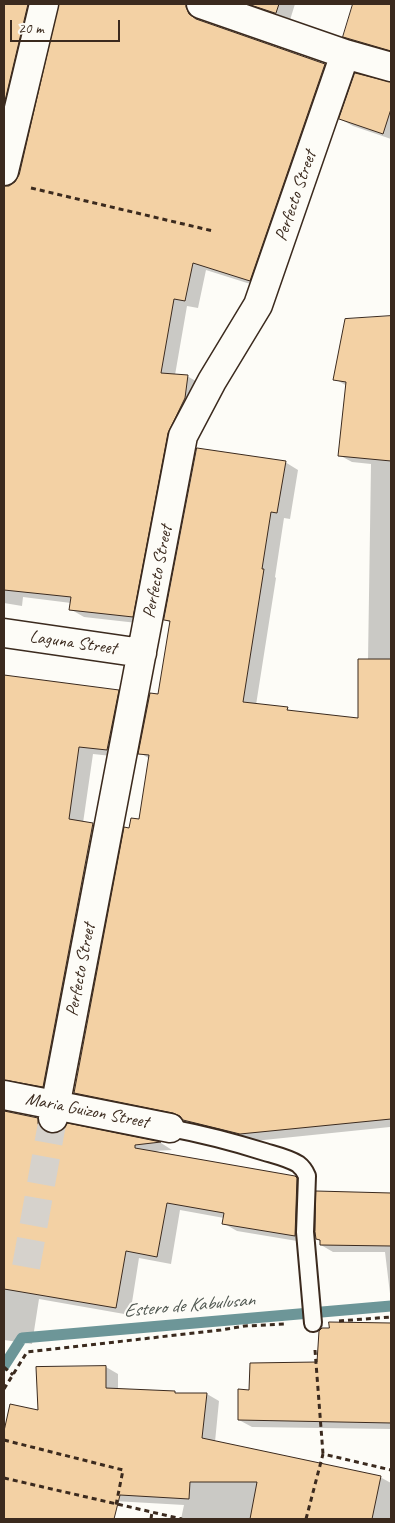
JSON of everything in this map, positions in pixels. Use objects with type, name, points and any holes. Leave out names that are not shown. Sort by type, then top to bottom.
[{"type":"street","points":[[13,179],[44,4]]},
{"type":"street","points":[[201,4],[345,54],[391,67]]},
{"type":"street","name":"Perfecto Street","points":[[54,1111],[183,436],[212,380],[258,305],[345,54]]},
{"type":"street","name":"Laguna Street","points":[[4,633],[142,653]]},
{"type":"street","name":"Maria Guizon Street","points":[[4,1095],[54,1111],[170,1128]]},
{"type":"lane","points":[[170,1128],[212,1136],[286,1158],[298,1164],[304,1170],[308,1181],[305,1232],[313,1318]]},
{"type":"path","points":[[13,179],[213,231]]},
{"type":"path","points":[[4,1389],[27,1352],[313,1318],[391,1317]]},
{"type":"path","points":[[306,1519],[323,1454],[313,1318]]},
{"type":"path","points":[[4,1367],[12,1374]]},
{"type":"path","points":[[4,1440],[123,1470],[116,1505]]},
{"type":"path","points":[[323,1454],[391,1470]]},
{"type":"path","points":[[4,1478],[182,1519]]},
{"type":"path","points":[[151,1519],[152,1512]]},
{"type":"building","points":[[4,4],[28,4],[4,105]]},
{"type":"building","points":[[59,4],[186,4],[189,14],[196,19],[325,64],[250,281],[193,263],[185,301],[174,299],[161,373],[188,375],[185,398],[168,433],[133,617],[69,610],[71,597],[4,590],[4,186],[9,186],[15,182],[19,175]]},
{"type":"building","points":[[248,4],[279,4],[276,13]]},
{"type":"building","points":[[353,4],[391,4],[391,51],[343,37]]},
{"type":"building","points":[[355,73],[391,82],[391,109],[383,134],[339,119]]},
{"type":"building","points":[[391,316],[391,461],[338,456],[346,382],[333,380],[345,319]]},
{"type":"building","points":[[197,448],[286,461],[277,513],[271,512],[243,702],[288,707],[287,710],[358,718],[358,659],[391,659],[391,1119],[240,1134],[183,1120],[180,1116],[173,1113],[74,1093],[124,827],[129,828],[131,818],[139,819],[149,755],[138,754],[150,693],[158,694],[170,621],[164,620]]},
{"type":"building","points":[[4,675],[119,690],[107,750],[79,747],[69,819],[93,823],[43,1087],[4,1080]]},
{"type":"building","points":[[4,1111],[38,1118],[38,1124],[42,1129],[50,1133],[59,1133],[67,1123],[161,1142],[135,1145],[135,1148],[295,1176],[297,1178],[295,1236],[222,1224],[224,1213],[167,1203],[157,1257],[126,1251],[116,1308],[4,1289]]},
{"type":"building","points":[[316,1191],[391,1193],[391,1246],[320,1245],[320,1240],[316,1239],[315,1232]]},
{"type":"building","points":[[329,1322],[391,1323],[391,1423],[238,1420],[238,1389],[249,1390],[250,1363],[317,1362],[319,1331],[322,1328],[329,1328]]},
{"type":"building","points":[[106,1366],[106,1388],[175,1391],[175,1393],[207,1393],[202,1438],[381,1476],[372,1519],[250,1519],[257,1482],[190,1482],[189,1499],[120,1495],[114,1519],[4,1519],[4,1431],[10,1404],[38,1410],[36,1367]]},
{"type":"waterway","name":"Estero de Kabulusan","points":[[4,1366],[22,1338],[391,1306]]},
{"type":"tunnel","points":[[26,1267],[53,1118]]}]
